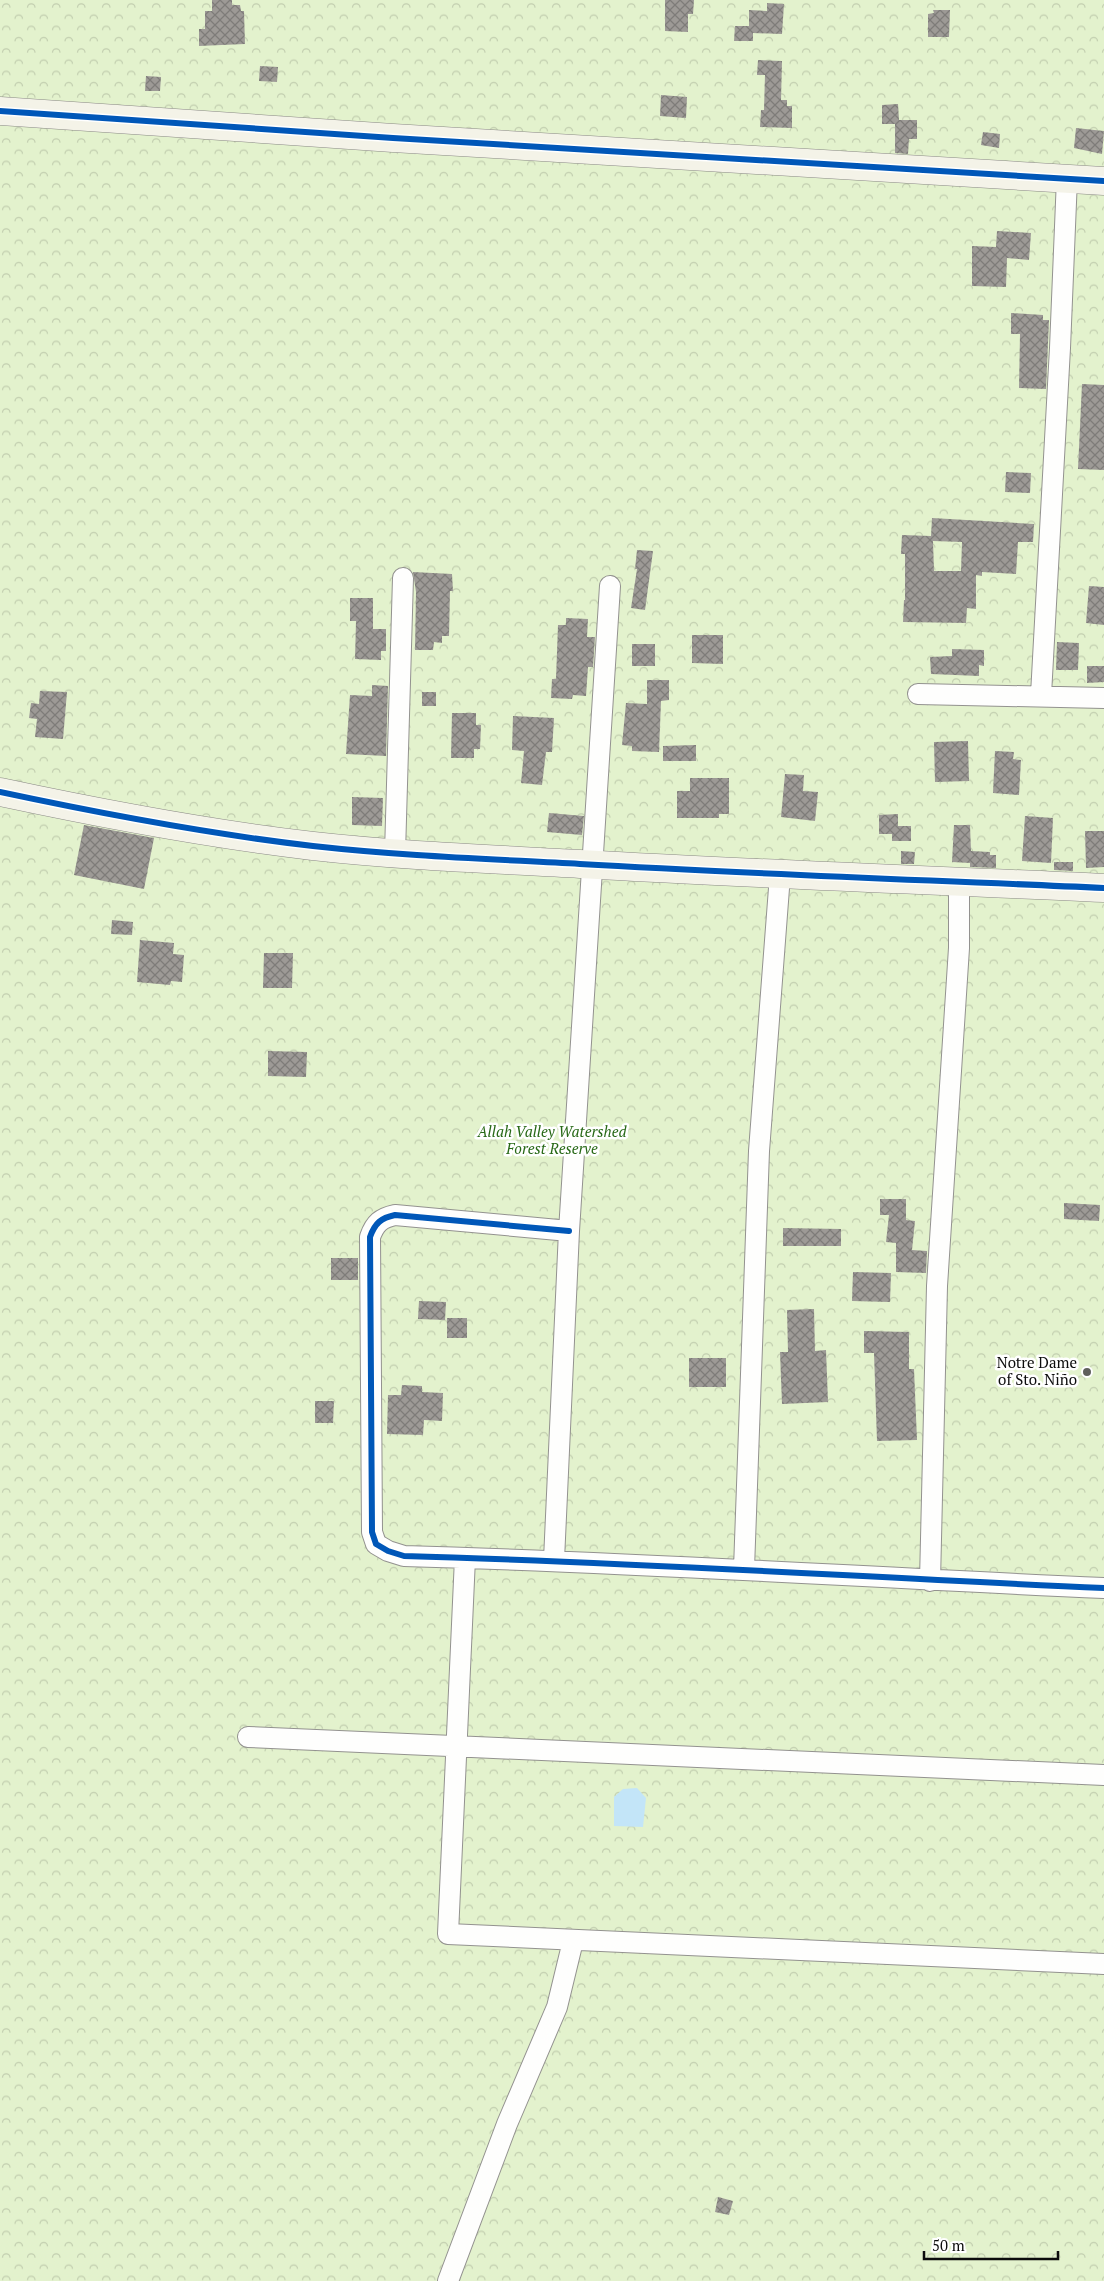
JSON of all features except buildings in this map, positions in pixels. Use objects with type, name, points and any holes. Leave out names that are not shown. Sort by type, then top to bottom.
[{"type":"street","points":[[0,111],[383,137],[1104,180]]},
{"type":"street","points":[[1041,696],[1060,348],[1067,178]]},
{"type":"street","points":[[395,853],[403,578]]},
{"type":"street","points":[[554,1560],[569,1231],[610,586]]},
{"type":"street","points":[[918,694],[1104,698]]},
{"type":"street","points":[[0,792],[75,808],[224,834],[312,846],[395,853],[780,875],[1104,888]]},
{"type":"street","points":[[744,1569],[759,1150],[780,875]]},
{"type":"street","points":[[930,1581],[937,1286],[959,948],[959,882]]},
{"type":"street","points":[[569,1231],[395,1216],[382,1218],[374,1226],[370,1237],[372,1532],[376,1544],[388,1551],[404,1556],[554,1560],[744,1569],[930,1581],[1104,1588]]},
{"type":"street","points":[[465,1558],[448,1934],[1104,1964]]},
{"type":"street","points":[[248,1738],[1104,1775]]},
{"type":"street","points":[[448,2281],[506,2124],[557,2007],[572,1941]]},
{"type":"green space","name":"Allah Valley Watershed Forest Reserve","points":[[0,0],[1104,0],[1104,2281],[0,2281]]},
{"type":"water","points":[[637,1788],[646,1798],[643,1827],[614,1826],[614,1797],[623,1789]]},
{"type":"cycle path","points":[[0,111],[393,138],[1104,181]]},
{"type":"cycle path","points":[[0,792],[117,816],[195,829],[274,841],[380,852],[646,868],[1104,888]]},
{"type":"cycle path","points":[[569,1231],[395,1215],[382,1220],[374,1228],[370,1237],[372,1532],[376,1544],[388,1551],[404,1556],[667,1566],[1104,1588]]},
{"type":"place","name":"Notre Dame of Sto. Niño","points":[[1087,1372]]}]
